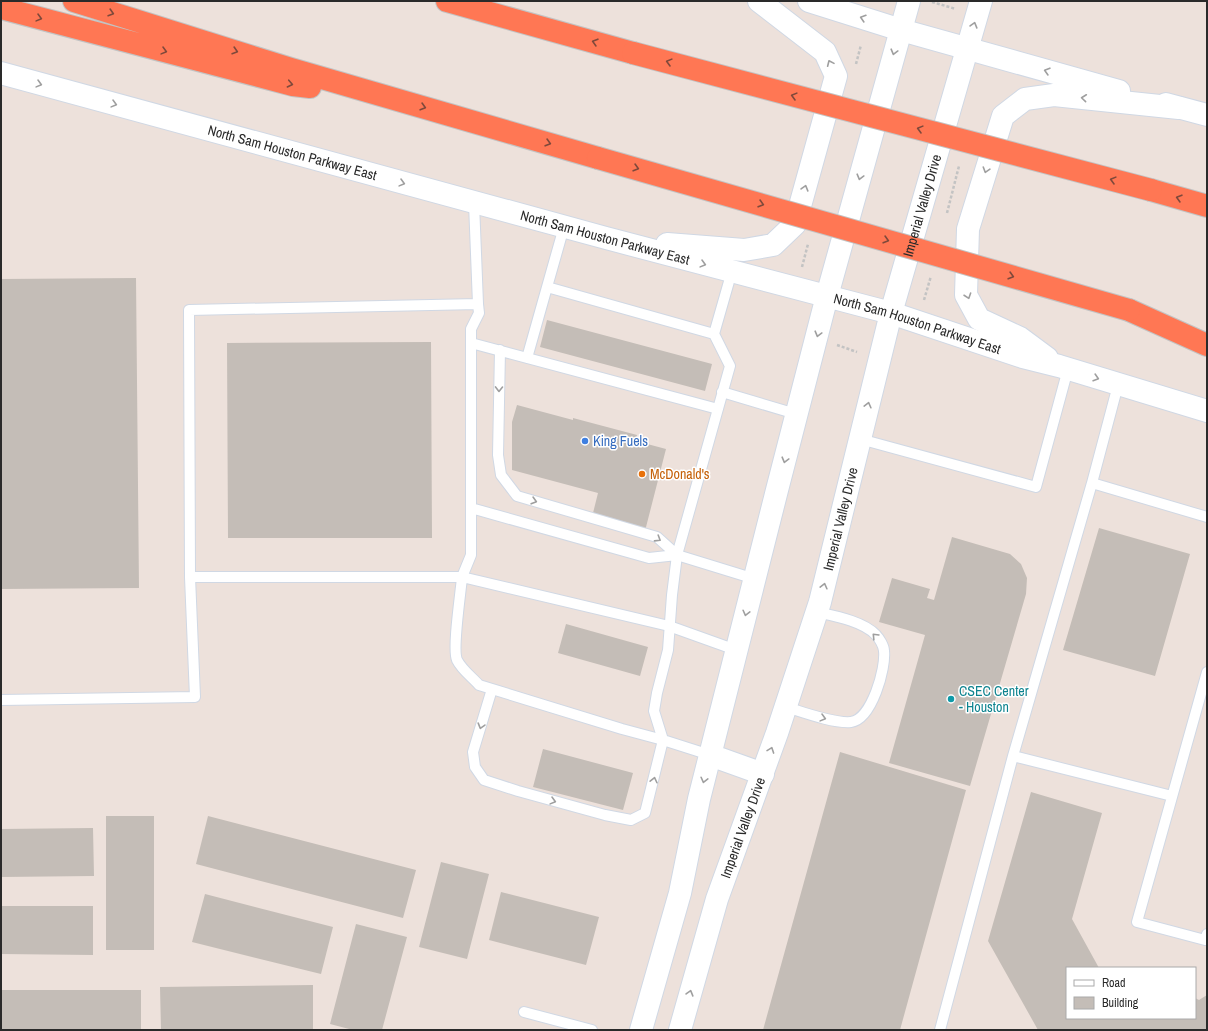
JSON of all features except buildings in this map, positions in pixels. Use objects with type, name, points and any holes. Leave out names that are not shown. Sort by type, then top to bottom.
[{"type":"highway","points":[[74,1],[291,69],[598,158],[1129,310],[1207,328]]},
{"type":"highway","points":[[447,1],[633,53],[1207,206]]},
{"type":"highway","points":[[1,8],[293,85],[385,96]]},
{"type":"highway","points":[[1129,310],[1207,345]]},
{"type":"main road","points":[[606,238],[744,250],[773,245],[795,224],[836,76],[825,52],[760,1]]},
{"type":"main road","points":[[809,1],[901,30],[1207,115]]},
{"type":"main road","points":[[641,1030],[680,893],[699,798],[796,414],[827,296],[909,1]]},
{"type":"main road","name":"Imperial Valley Drive","points":[[680,1030],[717,899],[763,774],[816,612],[891,313],[981,1]]},
{"type":"main road","name":"North Sam Houston Parkway East","points":[[1,74],[474,203],[891,313],[1023,357],[1207,411]]},
{"type":"main road","points":[[1064,368],[1020,338],[979,319],[966,295],[968,229],[1002,116],[1025,99],[1054,95],[1179,108]]},
{"type":"main road","points":[[710,755],[763,774]]},
{"type":"lane","points":[[474,203],[479,313],[472,329],[472,555],[462,577],[456,639],[456,658],[462,667],[479,685],[710,755]]},
{"type":"lane","points":[[527,358],[564,227]]},
{"type":"lane","points":[[492,689],[473,752],[475,768],[484,780],[605,815],[631,820],[645,813],[663,740],[654,711],[668,650],[669,626],[677,555],[730,366],[714,334],[732,271]]},
{"type":"lane","points":[[547,287],[714,334]]},
{"type":"lane","points":[[1,700],[195,697],[190,577],[189,310],[478,304]]},
{"type":"lane","points":[[472,343],[718,409]]},
{"type":"lane","points":[[500,350],[498,455],[500,475],[517,496],[657,537],[677,555]]},
{"type":"lane","points":[[860,439],[1036,487],[1064,368]]},
{"type":"lane","points":[[940,1030],[1013,756],[1092,483],[1118,385]]},
{"type":"lane","points":[[722,392],[796,414]]},
{"type":"lane","points":[[1092,483],[1207,517]]},
{"type":"lane","points":[[472,508],[649,558],[677,555],[754,579]]},
{"type":"lane","points":[[190,577],[462,577],[669,626],[736,650]]},
{"type":"lane","points":[[786,707],[828,720],[852,722],[862,716],[872,704],[884,664],[884,649],[876,635],[858,623],[816,612]]},
{"type":"lane","points":[[1207,672],[1137,922],[1205,940],[1207,934]]},
{"type":"lane","points":[[1013,756],[1172,796]]},
{"type":"lane","points":[[524,1012],[592,1030]]},
{"type":"path","points":[[931,2],[959,9]]},
{"type":"path","points":[[947,214],[960,162]]},
{"type":"path","points":[[923,305],[931,274]]},
{"type":"place","name":"King Fuels","points":[[585,441]]},
{"type":"place","name":"McDonald's","points":[[642,474]]},
{"type":"place","name":"CSEC Center - Houston","points":[[951,699]]}]
